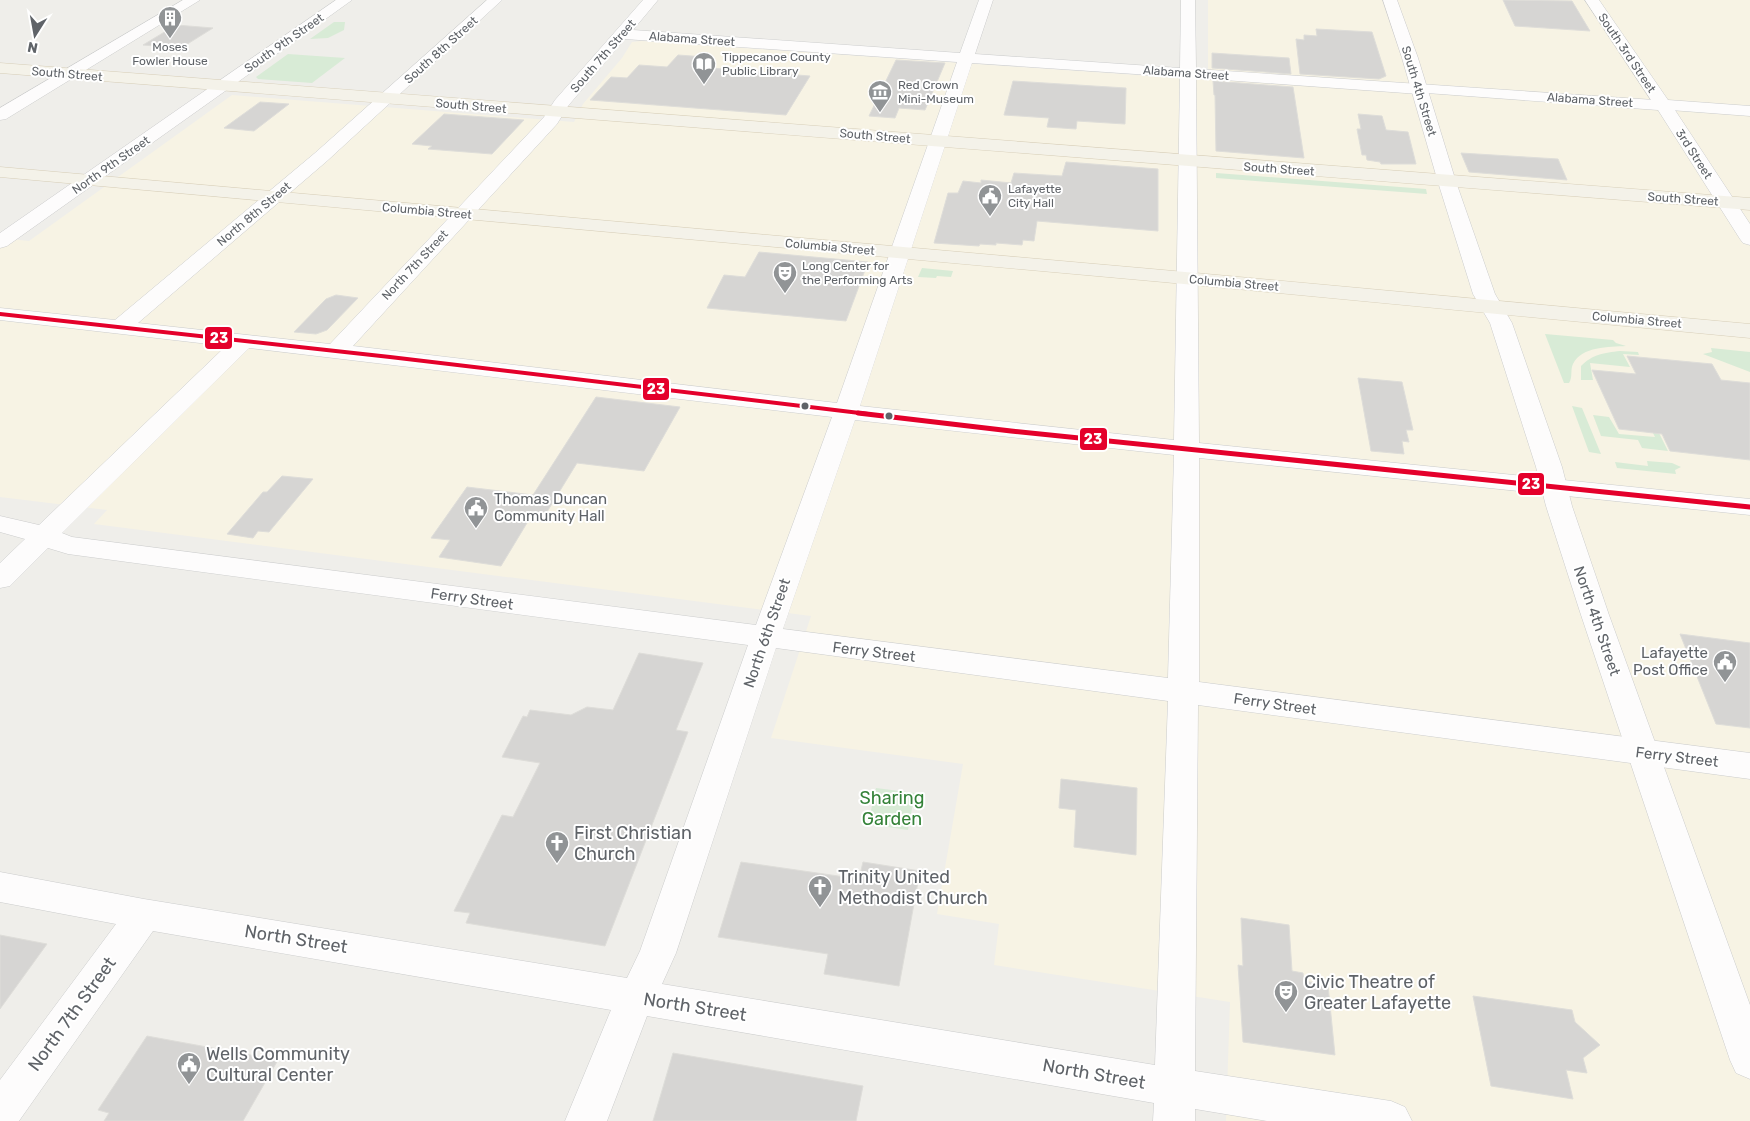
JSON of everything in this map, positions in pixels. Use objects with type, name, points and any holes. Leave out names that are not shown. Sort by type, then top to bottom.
[{"type":"main road","name":"South Street","points":[[0,68],[556,113],[1750,204]]},
{"type":"main road","name":"Columbia Street","points":[[0,172],[462,215],[1187,278],[1750,331]]},
{"type":"street","points":[[0,115],[193,0]]},
{"type":"street","name":"South 9th Street","points":[[222,86],[345,0]]},
{"type":"street","name":"South 8th Street","points":[[386,99],[495,0]]},
{"type":"street","name":"South 7th Street","points":[[556,113],[651,0]]},
{"type":"street","name":"North 6th Street","points":[[586,1121],[620,1032],[658,953],[846,412],[986,0]]},
{"type":"street","points":[[1174,1104],[1184,692],[1187,450],[1188,0]]},
{"type":"street","name":"South 4th Street","points":[[1390,0],[1412,64],[1447,182]]},
{"type":"street","name":"South 3rd Street","points":[[1592,0],[1663,105]]},
{"type":"street","name":"Alabama Street","points":[[622,34],[1750,111]]},
{"type":"street","points":[[1412,64],[1426,76],[1446,84],[1521,95]]},
{"type":"street","name":"North 9th Street","points":[[0,242],[222,86]]},
{"type":"street","name":"North 8th Street","points":[[120,327],[386,99]]},
{"type":"street","name":"3rd Street","points":[[1663,105],[1750,239]]},
{"type":"street","name":"North 7th Street","points":[[336,351],[556,113]]},
{"type":"street","name":"North 4th Street","points":[[1447,182],[1484,294],[1501,323],[1595,615],[1750,1060]]},
{"type":"street","points":[[0,314],[1187,450],[1750,507]]},
{"type":"street","points":[[0,579],[244,341]]},
{"type":"street","name":"Ferry Street","points":[[0,524],[18,527],[77,546],[1750,766]]},
{"type":"street","name":"North Street","points":[[0,887],[144,914],[638,997],[1174,1104],[1391,1121]]},
{"type":"street","name":"North 7th Street","points":[[0,1114],[144,914]]},
{"type":"shaded area","points":[[1208,0],[1750,0],[1750,1121],[1226,1121],[1230,1002],[994,965],[999,924],[937,914],[963,764],[771,738],[811,616],[94,524],[107,510],[0,497],[0,238],[29,241],[232,95],[574,122],[583,104],[622,58],[632,42],[641,41],[1208,80]]},
{"type":"green space","points":[[334,22],[345,22],[344,30],[328,38],[310,39]]},
{"type":"green space","points":[[288,54],[345,58],[312,83],[258,79],[256,77]]},
{"type":"green space","points":[[1216,173],[1426,189],[1427,194],[1216,178]]},
{"type":"green space","points":[[922,268],[953,271],[951,277],[918,277]]},
{"type":"green space","points":[[1545,334],[1613,340],[1626,346],[1596,349],[1583,354],[1573,364],[1569,383],[1564,383]]},
{"type":"green space","points":[[1711,348],[1750,352],[1750,372],[1703,354],[1712,352]]},
{"type":"green space","points":[[1620,351],[1638,352],[1639,355],[1623,354],[1630,367],[1590,363],[1593,380],[1581,380],[1581,366],[1585,362],[1599,355]]},
{"type":"green space","points":[[1572,406],[1582,408],[1601,454],[1589,452]]},
{"type":"green space","points":[[1593,415],[1609,417],[1619,434],[1655,437],[1650,427],[1656,427],[1668,451],[1642,448],[1638,440],[1601,436]]},
{"type":"green space","points":[[1647,461],[1672,463],[1681,467],[1675,470],[1676,474],[1617,468],[1615,462],[1648,466]]},
{"type":"green space","name":"Sharing Garden","points":[[876,788],[915,793],[908,830],[868,824]]},
{"type":"building","points":[[1503,0],[1572,1],[1590,31],[1515,26]]},
{"type":"building","name":"Moses Fowler House","points":[[176,25],[213,28],[181,48],[143,45]]},
{"type":"building","points":[[1316,29],[1372,32],[1386,76],[1379,79],[1300,74],[1296,39],[1304,40],[1304,35],[1317,36]]},
{"type":"building","points":[[1212,53],[1289,58],[1291,74],[1212,68]]},
{"type":"building","name":"Tippecanoe County Public Library","points":[[678,55],[705,57],[699,67],[810,76],[786,115],[590,100],[611,77],[627,78],[639,65],[667,67]]},
{"type":"building","points":[[896,60],[945,63],[925,110],[899,108],[895,118],[869,116]]},
{"type":"building","points":[[1013,81],[1126,88],[1125,124],[1077,121],[1076,129],[1047,127],[1049,118],[1004,115]]},
{"type":"building","points":[[1213,81],[1293,87],[1304,158],[1216,151]]},
{"type":"building","points":[[260,102],[289,104],[254,131],[224,128]]},
{"type":"building","points":[[444,114],[524,120],[492,154],[428,149],[432,146],[412,144]]},
{"type":"building","points":[[1358,114],[1382,116],[1386,130],[1408,132],[1416,164],[1381,164],[1380,162],[1367,160],[1366,155],[1362,155],[1357,129],[1361,129]]},
{"type":"building","points":[[1461,153],[1558,159],[1567,180],[1469,172]]},
{"type":"building","points":[[1066,162],[1158,169],[1158,231],[1037,221],[1034,241],[1023,240],[1022,245],[996,243],[996,245],[980,244],[979,246],[934,243],[948,193],[958,193],[963,181],[981,183],[981,180],[1011,183],[1014,173],[1062,176]]},
{"type":"building","name":"Long Center for the Performing Arts","points":[[759,252],[868,262],[846,321],[707,308],[724,275],[745,277]]},
{"type":"building","points":[[336,295],[358,298],[327,330],[316,334],[294,332],[326,299]]},
{"type":"building","points":[[1627,356],[1712,364],[1721,380],[1750,383],[1750,460],[1670,451],[1662,434],[1619,429],[1592,370],[1636,374]]},
{"type":"building","points":[[1358,378],[1402,382],[1413,430],[1406,430],[1409,442],[1402,441],[1404,454],[1371,451]]},
{"type":"building","points":[[596,397],[680,407],[644,471],[577,463],[542,520],[530,518],[501,566],[439,557],[450,540],[431,538],[467,487],[533,495]]},
{"type":"building","points":[[282,476],[313,479],[269,532],[258,531],[253,538],[227,534],[263,492],[267,492]]},
{"type":"building","name":"Lafayette Post Office","points":[[1680,634],[1750,643],[1750,728],[1716,724]]},
{"type":"building","points":[[639,653],[703,663],[676,730],[688,732],[605,946],[466,923],[470,913],[454,911],[502,815],[513,817],[540,763],[502,757],[523,716],[527,717],[530,710],[571,715],[587,707],[613,710]]},
{"type":"building","points":[[1061,779],[1137,788],[1136,855],[1074,847],[1076,810],[1059,808]]},
{"type":"building","name":"Trinity United Methodist Church","points":[[741,862],[859,879],[863,862],[920,871],[899,986],[824,974],[828,954],[718,937]]},
{"type":"building","name":"Civic Theatre of Greater Lafayette","points":[[1241,918],[1289,925],[1292,971],[1303,973],[1304,981],[1328,985],[1335,1055],[1243,1042],[1238,965],[1243,966]]},
{"type":"building","points":[[0,935],[47,944],[0,1009]]},
{"type":"building","points":[[1473,996],[1572,1010],[1575,1022],[1600,1045],[1583,1058],[1587,1073],[1566,1070],[1573,1099],[1491,1086]]},
{"type":"building","name":"Wells Community Cultural Center","points":[[147,1036],[278,1060],[243,1121],[104,1121],[109,1113],[98,1110]]},
{"type":"building","points":[[673,1053],[863,1086],[856,1121],[653,1121]]},
{"type":"transit line","name":"23","points":[[0,314],[390,357],[1011,431],[1750,507]]},
{"type":"place","name":"Moses Fowler House","points":[[170,39]]},
{"type":"place","name":"Tippecanoe County Public Library","points":[[704,85]]},
{"type":"place","name":"Red Crown Mini-Museum","points":[[880,113]]},
{"type":"place","name":"Lafayette City Hall","points":[[990,217]]},
{"type":"place","name":"Long Center for the Performing Arts","points":[[785,294]]},
{"type":"place","name":"Thomas Duncan Community Hall","points":[[476,529]]},
{"type":"place","name":"Lafayette Post Office","points":[[1725,683]]},
{"type":"place","name":"First Christian Church","points":[[557,864]]},
{"type":"place","name":"Trinity United Methodist Church","points":[[820,908]]},
{"type":"place","name":"Civic Theatre of Greater Lafayette","points":[[1286,1013]]},
{"type":"place","name":"Wells Community Cultural Center","points":[[189,1085]]}]
